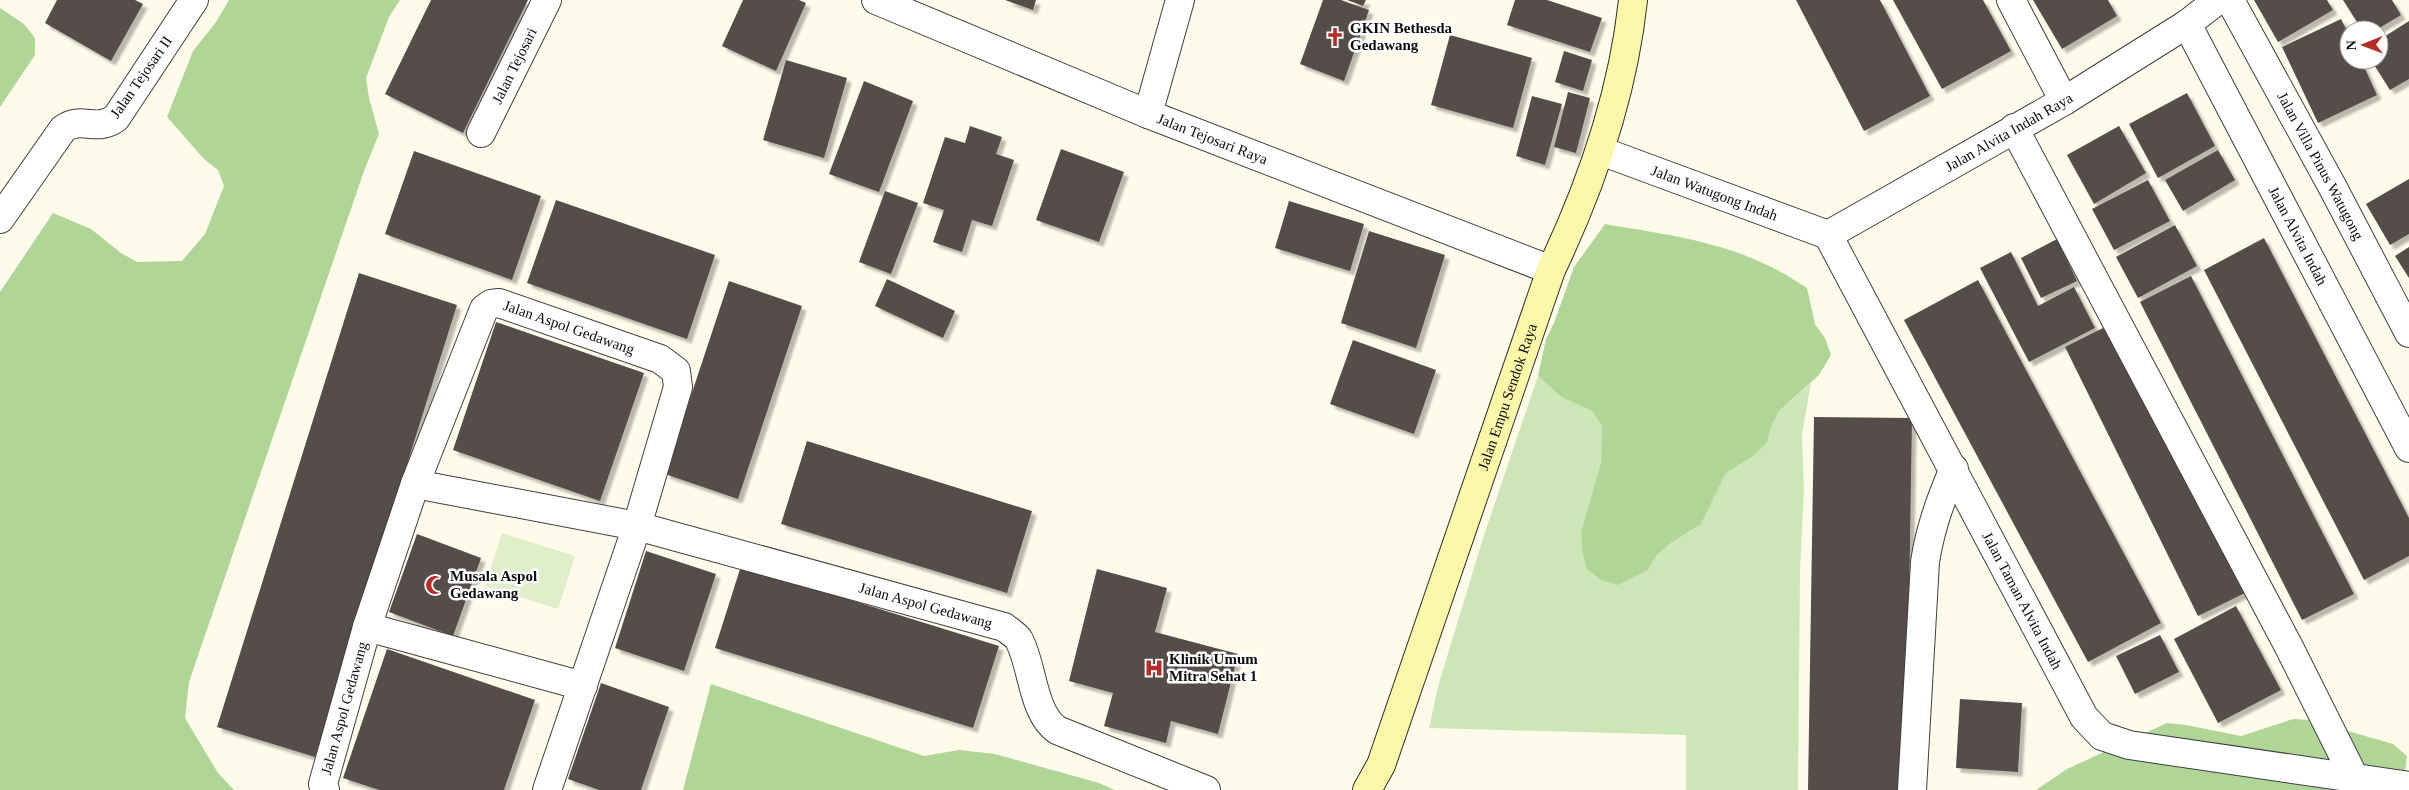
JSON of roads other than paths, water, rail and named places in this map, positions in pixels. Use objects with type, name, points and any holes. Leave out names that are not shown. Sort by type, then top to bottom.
[{"type":"street","name":"Jalan Tejosari II","points":[[0,219],[63,129],[71,123],[106,125],[116,118],[194,0]]},
{"type":"street","name":"Jalan Tejosari","points":[[482,132],[547,0]]},
{"type":"street","name":"Jalan Tejosari Raya","points":[[876,0],[1148,114],[1551,270]]},
{"type":"street","points":[[1148,114],[1180,0]]},
{"type":"street","name":"Jalan Empu Sendok Raya","points":[[1367,790],[1381,764],[1551,270],[1576,216],[1601,151],[1628,44],[1632,0]]},
{"type":"street","points":[[2011,0],[2064,101]]},
{"type":"street","points":[[2187,24],[2218,0]]},
{"type":"street","name":"Jalan Villa Pinus Watugong","points":[[2230,0],[2332,186],[2409,334]]},
{"type":"street","name":"Jalan Alvita Indah Raya","points":[[1828,235],[2064,101],[2187,24]]},
{"type":"street","name":"Jalan Alvita Indah","points":[[2187,24],[2409,448]]},
{"type":"street","points":[[2014,128],[2289,647],[2355,779]]},
{"type":"street","name":"Jalan Watugong Indah","points":[[1601,151],[1828,235]]},
{"type":"street","name":"Jalan Taman Alvita Indah","points":[[1828,235],[1954,469],[2084,717],[2102,736],[2129,745],[2409,786]]},
{"type":"street","name":"Jalan Aspol Gedawang","points":[[325,790],[323,784],[367,627],[415,484],[484,309],[491,304],[500,303],[660,360],[676,371],[678,387],[637,526],[547,790]]},
{"type":"street","points":[[1912,790],[1925,562],[1936,508],[1954,469]]},
{"type":"street","name":"Jalan Aspol Gedawang","points":[[415,484],[637,526],[1004,627],[1018,638],[1043,713],[1049,725],[1057,730],[1206,790]]},
{"type":"street","name":"Jalan Aspol Gedawang","points":[[367,627],[583,686]]},
{"type":"place","name":"GKIN Bethesda Gedawang","points":[[1335,37]]},
{"type":"place","name":"Musala Aspol Gedawang","points":[[435,585]]},
{"type":"place","name":"Klinik Umum Mitra Sehat 1","points":[[1154,668]]}]
